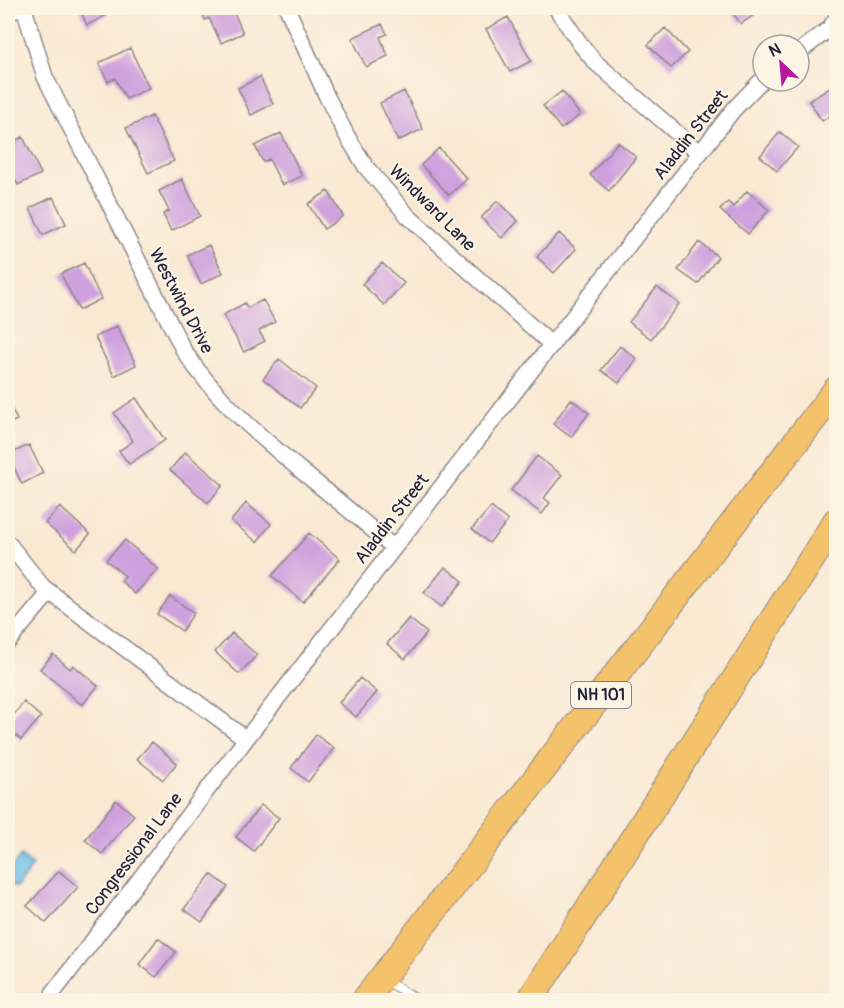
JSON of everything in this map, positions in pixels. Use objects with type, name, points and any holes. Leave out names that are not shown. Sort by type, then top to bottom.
[{"type":"highway","name":"NH 101","points":[[365,1000],[837,390]]},
{"type":"highway","points":[[530,1000],[837,521]]},
{"type":"street","points":[[8,14],[17,8]]},
{"type":"street","name":"Westwind Drive","points":[[24,8],[45,76],[59,107],[184,351],[196,370],[224,403],[255,432],[394,548]]},
{"type":"street","name":"Windward Lane","points":[[287,8],[347,136],[372,175],[408,216],[552,345]]},
{"type":"street","points":[[556,8],[595,62],[700,153]]},
{"type":"street","points":[[811,43],[829,29],[837,19]]},
{"type":"street","name":"Aladdin Street","points":[[246,740],[734,109],[751,91]]},
{"type":"street","points":[[8,543],[43,587],[246,740]]},
{"type":"street","points":[[8,642],[50,592]]},
{"type":"street","name":"Congressional Lane","points":[[53,993],[246,740]]},
{"type":"lane","points":[[382,979],[419,1000]]},
{"type":"water","points":[[21,856],[33,866],[16,888],[8,883],[8,872]]},
{"type":"building","points":[[79,8],[106,8],[109,14],[87,25]]},
{"type":"building","points":[[200,8],[232,8],[243,33],[221,43],[209,18],[205,20]]},
{"type":"building","points":[[729,8],[764,8],[741,24]]},
{"type":"building","points":[[508,17],[531,61],[510,72],[486,29]]},
{"type":"building","points":[[382,24],[387,34],[380,37],[388,56],[366,67],[352,38]]},
{"type":"building","points":[[665,28],[688,52],[671,68],[648,45]]},
{"type":"building","points":[[130,48],[149,88],[126,99],[115,78],[108,82],[99,63]]},
{"type":"building","points":[[260,77],[273,104],[251,115],[238,88]]},
{"type":"building","points":[[836,84],[836,112],[822,121],[809,101]]},
{"type":"building","points":[[404,91],[423,129],[398,141],[380,103]]},
{"type":"building","points":[[562,91],[580,115],[561,129],[543,106]]},
{"type":"building","points":[[152,116],[174,161],[148,173],[126,128]]},
{"type":"building","points":[[780,132],[798,147],[777,171],[760,156]]},
{"type":"building","points":[[281,133],[302,176],[282,185],[269,159],[263,162],[255,146]]},
{"type":"building","points":[[23,137],[41,174],[18,185],[8,164],[8,144]]},
{"type":"building","points":[[618,142],[636,157],[609,191],[590,175]]},
{"type":"building","points":[[439,148],[467,179],[449,195],[421,165]]},
{"type":"building","points":[[182,179],[200,216],[171,231],[163,214],[169,211],[159,191]]},
{"type":"building","points":[[328,191],[343,216],[324,229],[308,204]]},
{"type":"building","points":[[747,191],[769,210],[748,234],[720,210],[728,202],[733,207]]},
{"type":"building","points":[[53,197],[66,224],[43,235],[30,208]]},
{"type":"building","points":[[497,201],[518,221],[502,238],[481,218]]},
{"type":"building","points":[[559,233],[576,249],[554,273],[537,257]]},
{"type":"building","points":[[699,242],[718,257],[698,284],[678,270]]},
{"type":"building","points":[[209,245],[223,273],[201,284],[187,255]]},
{"type":"building","points":[[84,263],[101,299],[79,310],[61,274]]},
{"type":"building","points":[[382,263],[404,283],[384,305],[362,284]]},
{"type":"building","points":[[657,287],[679,304],[651,339],[629,322]]},
{"type":"building","points":[[263,300],[275,322],[259,331],[265,341],[244,352],[223,315],[245,303],[247,308]]},
{"type":"building","points":[[117,326],[136,365],[114,376],[95,337]]},
{"type":"building","points":[[620,346],[637,359],[619,383],[601,370]]},
{"type":"building","points":[[279,359],[316,388],[300,408],[263,379]]},
{"type":"building","points":[[136,398],[165,440],[129,464],[119,451],[133,441],[114,413]]},
{"type":"building","points":[[571,399],[589,413],[571,437],[553,424]]},
{"type":"building","points":[[8,401],[17,420],[8,424]]},
{"type":"building","points":[[29,445],[43,473],[22,484],[8,455]]},
{"type":"building","points":[[185,452],[223,485],[208,503],[170,470]]},
{"type":"building","points":[[537,456],[562,475],[544,498],[550,503],[542,514],[511,490]]},
{"type":"building","points":[[246,503],[271,524],[257,542],[231,521]]},
{"type":"building","points":[[60,507],[90,534],[76,550],[45,523]]},
{"type":"building","points":[[491,507],[508,521],[489,543],[472,529]]},
{"type":"building","points":[[309,533],[340,559],[303,602],[272,576]]},
{"type":"building","points":[[125,540],[158,569],[135,594],[121,581],[125,576],[106,560]]},
{"type":"building","points":[[445,567],[463,581],[442,607],[424,593]]},
{"type":"building","points":[[170,596],[194,613],[182,631],[157,614]]},
{"type":"building","points":[[409,618],[427,633],[405,659],[387,644]]},
{"type":"building","points":[[232,633],[257,655],[239,674],[215,652]]},
{"type":"building","points":[[53,654],[70,669],[73,665],[98,686],[82,705],[40,669]]},
{"type":"building","points":[[360,678],[377,692],[356,717],[339,703]]},
{"type":"building","points":[[24,702],[41,717],[21,740],[8,728],[8,722]]},
{"type":"building","points":[[316,735],[334,748],[308,782],[291,768]]},
{"type":"building","points":[[152,742],[177,763],[163,780],[137,759]]},
{"type":"building","points":[[116,800],[134,815],[102,854],[85,840]]},
{"type":"building","points":[[261,805],[279,818],[254,851],[236,837]]},
{"type":"building","points":[[59,871],[78,887],[46,923],[27,906]]},
{"type":"building","points":[[211,874],[228,887],[202,922],[184,909]]},
{"type":"building","points":[[158,938],[176,952],[156,977],[139,964]]}]
